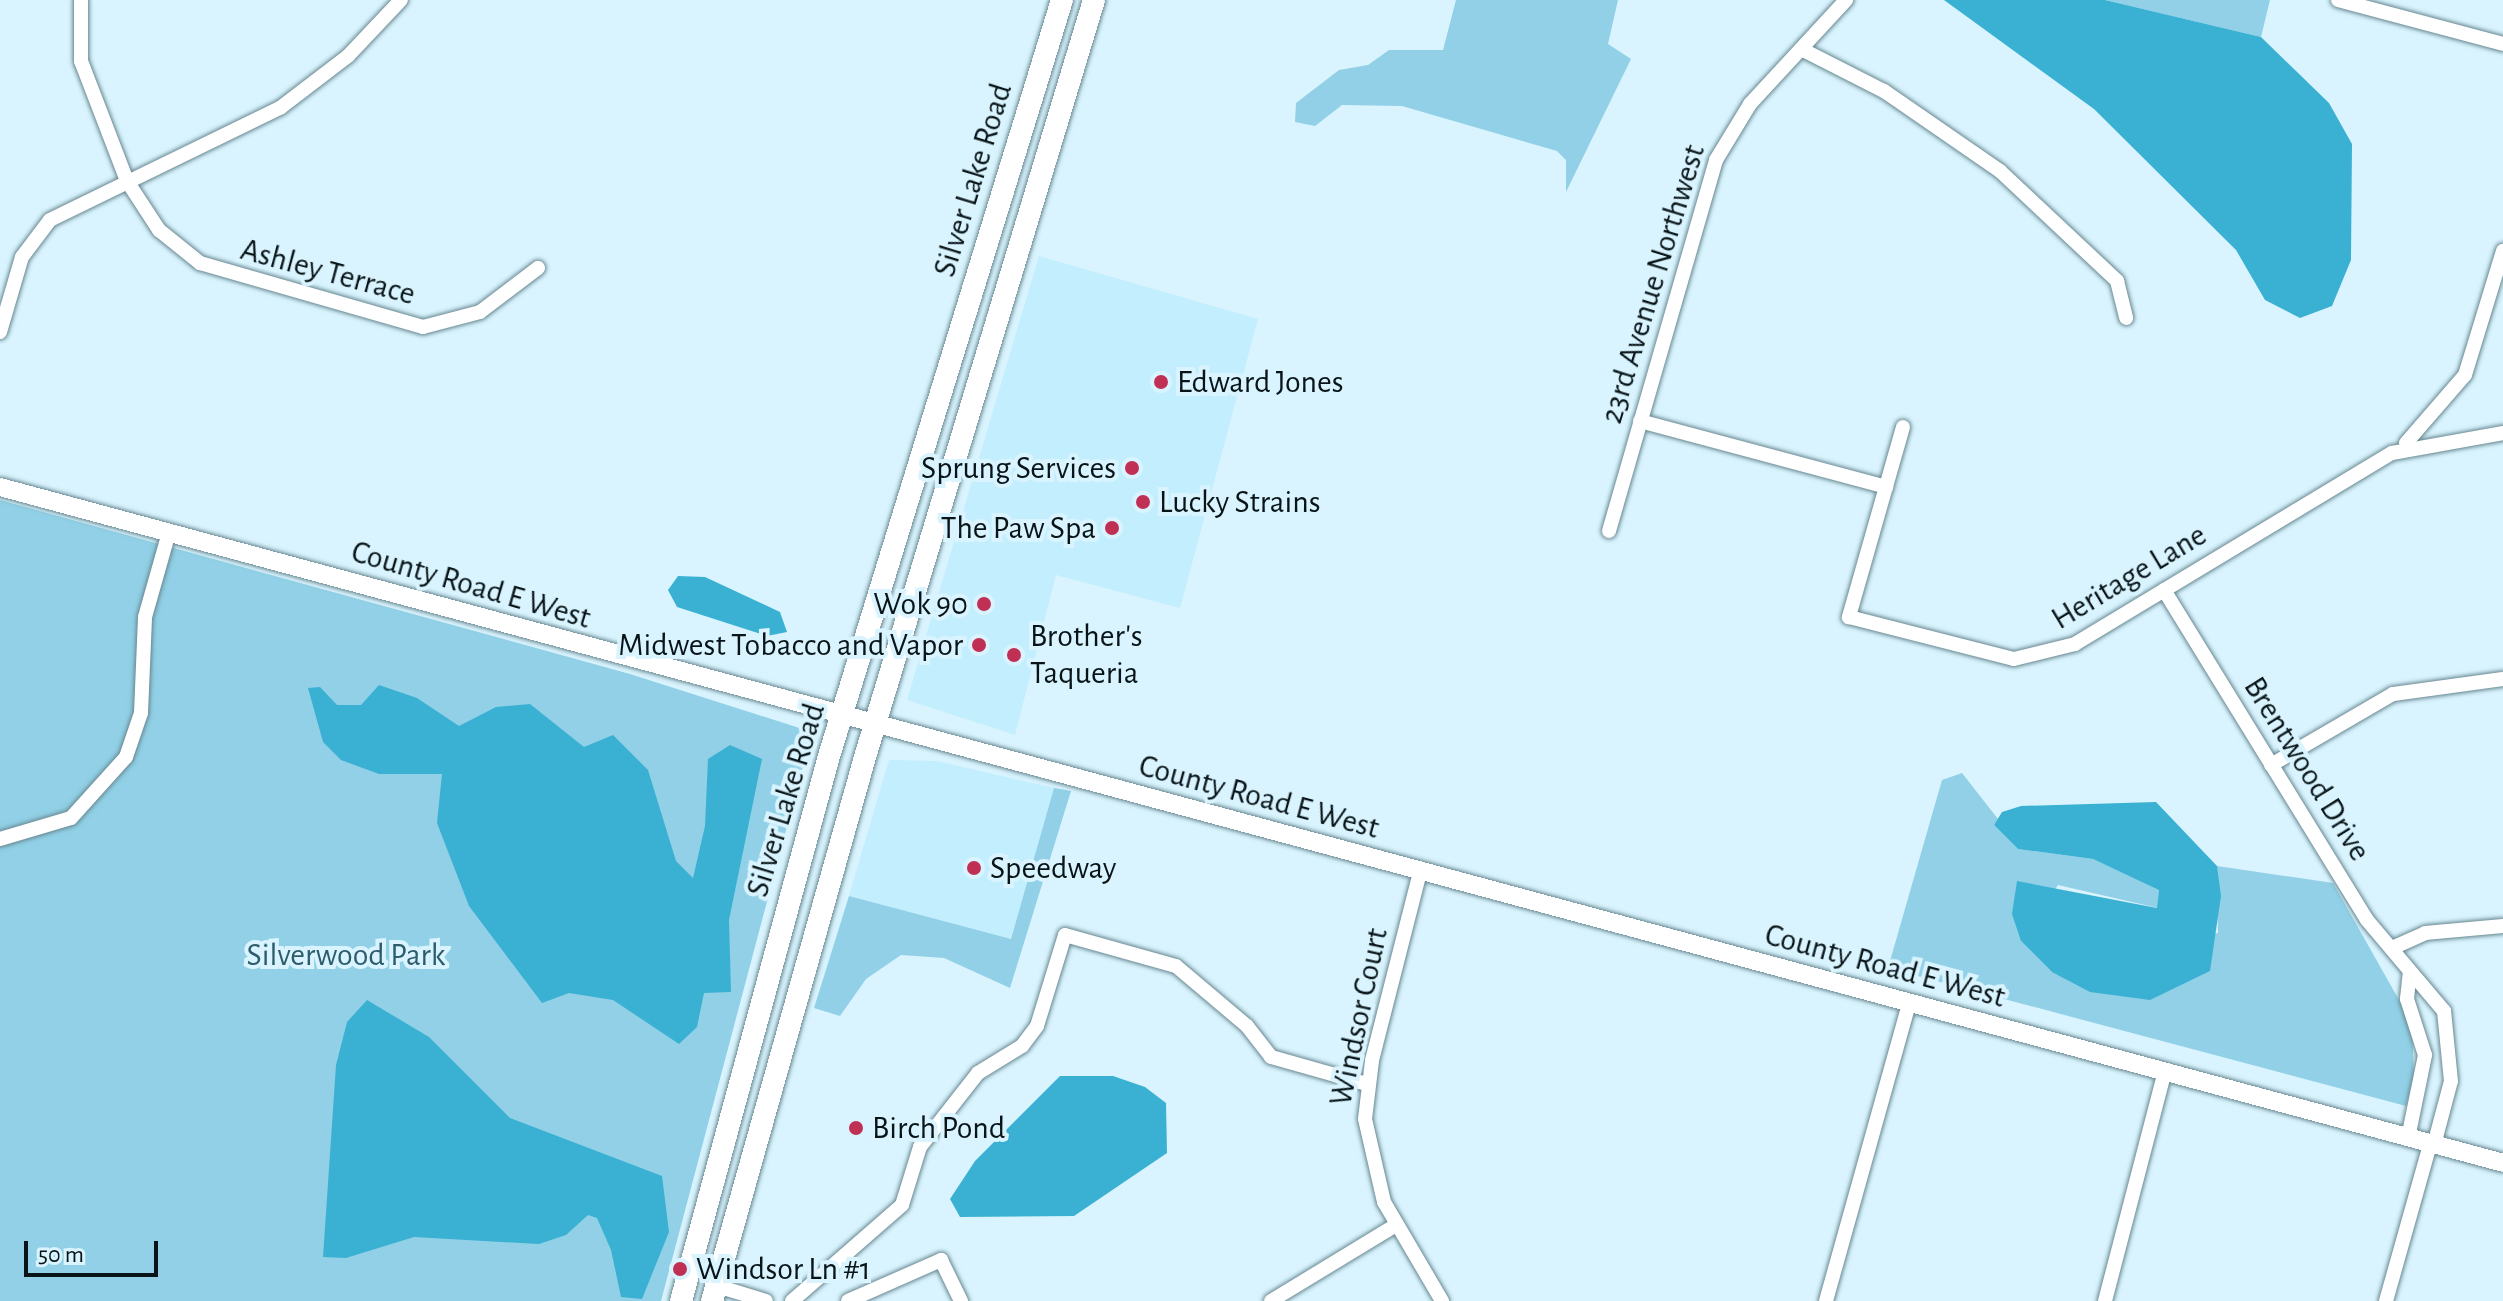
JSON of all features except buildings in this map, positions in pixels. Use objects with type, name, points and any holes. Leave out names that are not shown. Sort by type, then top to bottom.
[{"type":"main road","name":"Silver Lake Road","points":[[681,1301],[842,719],[1062,0]]},
{"type":"main road","points":[[714,1294],[874,727],[1094,0]]},
{"type":"street","name":"Ashley Terrace","points":[[81,0],[81,61],[127,181],[159,230],[200,263],[404,324],[462,321],[538,268]]},
{"type":"street","points":[[0,332],[32,239],[65,208],[280,108],[348,56],[401,0]]},
{"type":"street","name":"23rd Avenue Northwest","points":[[1609,531],[1716,160],[1750,104],[1805,51],[1846,0]]},
{"type":"street","points":[[2338,0],[2503,44]]},
{"type":"street","points":[[1805,51],[1884,91],[2000,171],[2117,281],[2126,318]]},
{"type":"street","points":[[2392,453],[2433,420],[2465,375],[2503,251]]},
{"type":"street","points":[[1640,421],[1886,487]]},
{"type":"street","name":"Heritage Lane","points":[[1903,427],[1849,617],[1992,655],[2034,658],[2075,644],[2392,453],[2503,433]]},
{"type":"street","name":"County Road E West","points":[[0,487],[842,719],[2503,1163]]},
{"type":"street","points":[[0,839],[71,818],[126,757],[141,713],[145,617],[169,532]]},
{"type":"street","name":"Brentwood Drive","points":[[2164,590],[2271,765],[2392,948],[2410,972],[2433,989],[2451,1039],[2451,1081],[2386,1301]]},
{"type":"street","points":[[2271,765],[2393,694],[2503,679]]},
{"type":"street","name":"Windsor Court","points":[[1420,872],[1367,1084],[1370,1158],[1396,1225],[1442,1301]]},
{"type":"street","points":[[2392,948],[2425,933],[2503,926]]},
{"type":"street","points":[[792,1301],[902,1205],[920,1147],[978,1073],[1022,1046],[1037,1026],[1065,935],[1176,966],[1247,1026],[1271,1057],[1367,1084]]},
{"type":"street","points":[[2408,1138],[2425,1055],[2407,999],[2410,972]]},
{"type":"street","points":[[1826,1301],[1909,1004]]},
{"type":"street","points":[[2105,1301],[2165,1071]]},
{"type":"street","points":[[1271,1301],[1396,1225]]},
{"type":"street","points":[[848,1301],[941,1260],[961,1301]]},
{"type":"street","points":[[714,1294],[766,1301]]},
{"type":"shaded area","points":[[1944,0],[2105,0],[2261,37],[2329,103],[2352,144],[2351,260],[2332,306],[2300,318],[2265,300],[2236,250],[2094,109]]},
{"type":"shaded area","points":[[1039,256],[1258,319],[1180,608],[1056,575],[1015,735],[907,700]]},
{"type":"shaded area","points":[[678,576],[705,577],[780,612],[787,632],[767,636],[677,607],[668,590]]},
{"type":"shaded area","points":[[379,685],[417,698],[459,726],[496,707],[530,704],[584,747],[613,735],[648,770],[676,861],[693,878],[705,826],[708,759],[730,745],[762,759],[729,920],[731,992],[704,993],[697,1027],[679,1044],[613,1000],[569,993],[542,1003],[469,906],[437,823],[442,774],[379,774],[341,760],[323,742],[308,688],[320,687],[337,705],[361,705]]},
{"type":"shaded area","points":[[889,760],[937,761],[1054,788],[1011,940],[849,896]]},
{"type":"shaded area","points":[[2156,802],[2217,866],[2221,896],[2210,971],[2150,1000],[2090,992],[2052,972],[2021,941],[2012,914],[2017,881],[2157,908],[2159,890],[2093,859],[2018,849],[1994,825],[2002,812],[2021,806]]},
{"type":"shaded area","points":[[367,1000],[429,1037],[510,1118],[662,1176],[669,1232],[642,1299],[621,1297],[611,1250],[597,1218],[588,1215],[566,1235],[539,1244],[414,1237],[346,1258],[323,1257],[336,1065],[347,1022]]},
{"type":"shaded area","points":[[1060,1076],[1113,1076],[1145,1087],[1166,1103],[1167,1153],[1074,1216],[960,1217],[950,1199],[975,1161]]},
{"type":"green space","points":[[1456,0],[1618,0],[1608,44],[1631,59],[1566,192],[1566,160],[1557,151],[1402,106],[1342,105],[1315,126],[1295,122],[1296,103],[1339,70],[1368,65],[1389,50],[1443,50]]},
{"type":"green space","points":[[2105,0],[2270,0],[2261,37]]},
{"type":"green space","name":"Silverwood Park","points":[[0,500],[630,674],[812,732],[661,1301],[0,1301]]},
{"type":"green space","points":[[1962,773],[1998,819],[1994,825],[2018,849],[2093,859],[2159,889],[2158,908],[2058,885],[2021,941],[2052,972],[2218,933],[2217,866],[2333,883],[2412,1023],[2414,1078],[2406,1106],[1888,968],[1942,780]]},
{"type":"green space","points":[[1054,788],[1071,791],[1010,988],[944,958],[901,955],[866,979],[840,1016],[814,1008],[849,896],[1011,939]]},
{"type":"place","name":"Edward Jones","points":[[1161,382]]},
{"type":"place","name":"Sprung Services","points":[[1132,468]]},
{"type":"place","name":"Lucky Strains","points":[[1143,502]]},
{"type":"place","name":"The Paw Spa","points":[[1112,528]]},
{"type":"place","name":"Wok 90","points":[[984,604]]},
{"type":"place","name":"Midwest Tobacco and Vapor","points":[[979,645]]},
{"type":"place","name":"Brother's Taqueria","points":[[1014,655]]},
{"type":"place","name":"Speedway","points":[[974,868]]},
{"type":"place","name":"Birch Pond","points":[[856,1128]]},
{"type":"place","name":"Windsor Ln #1","points":[[680,1269]]}]
